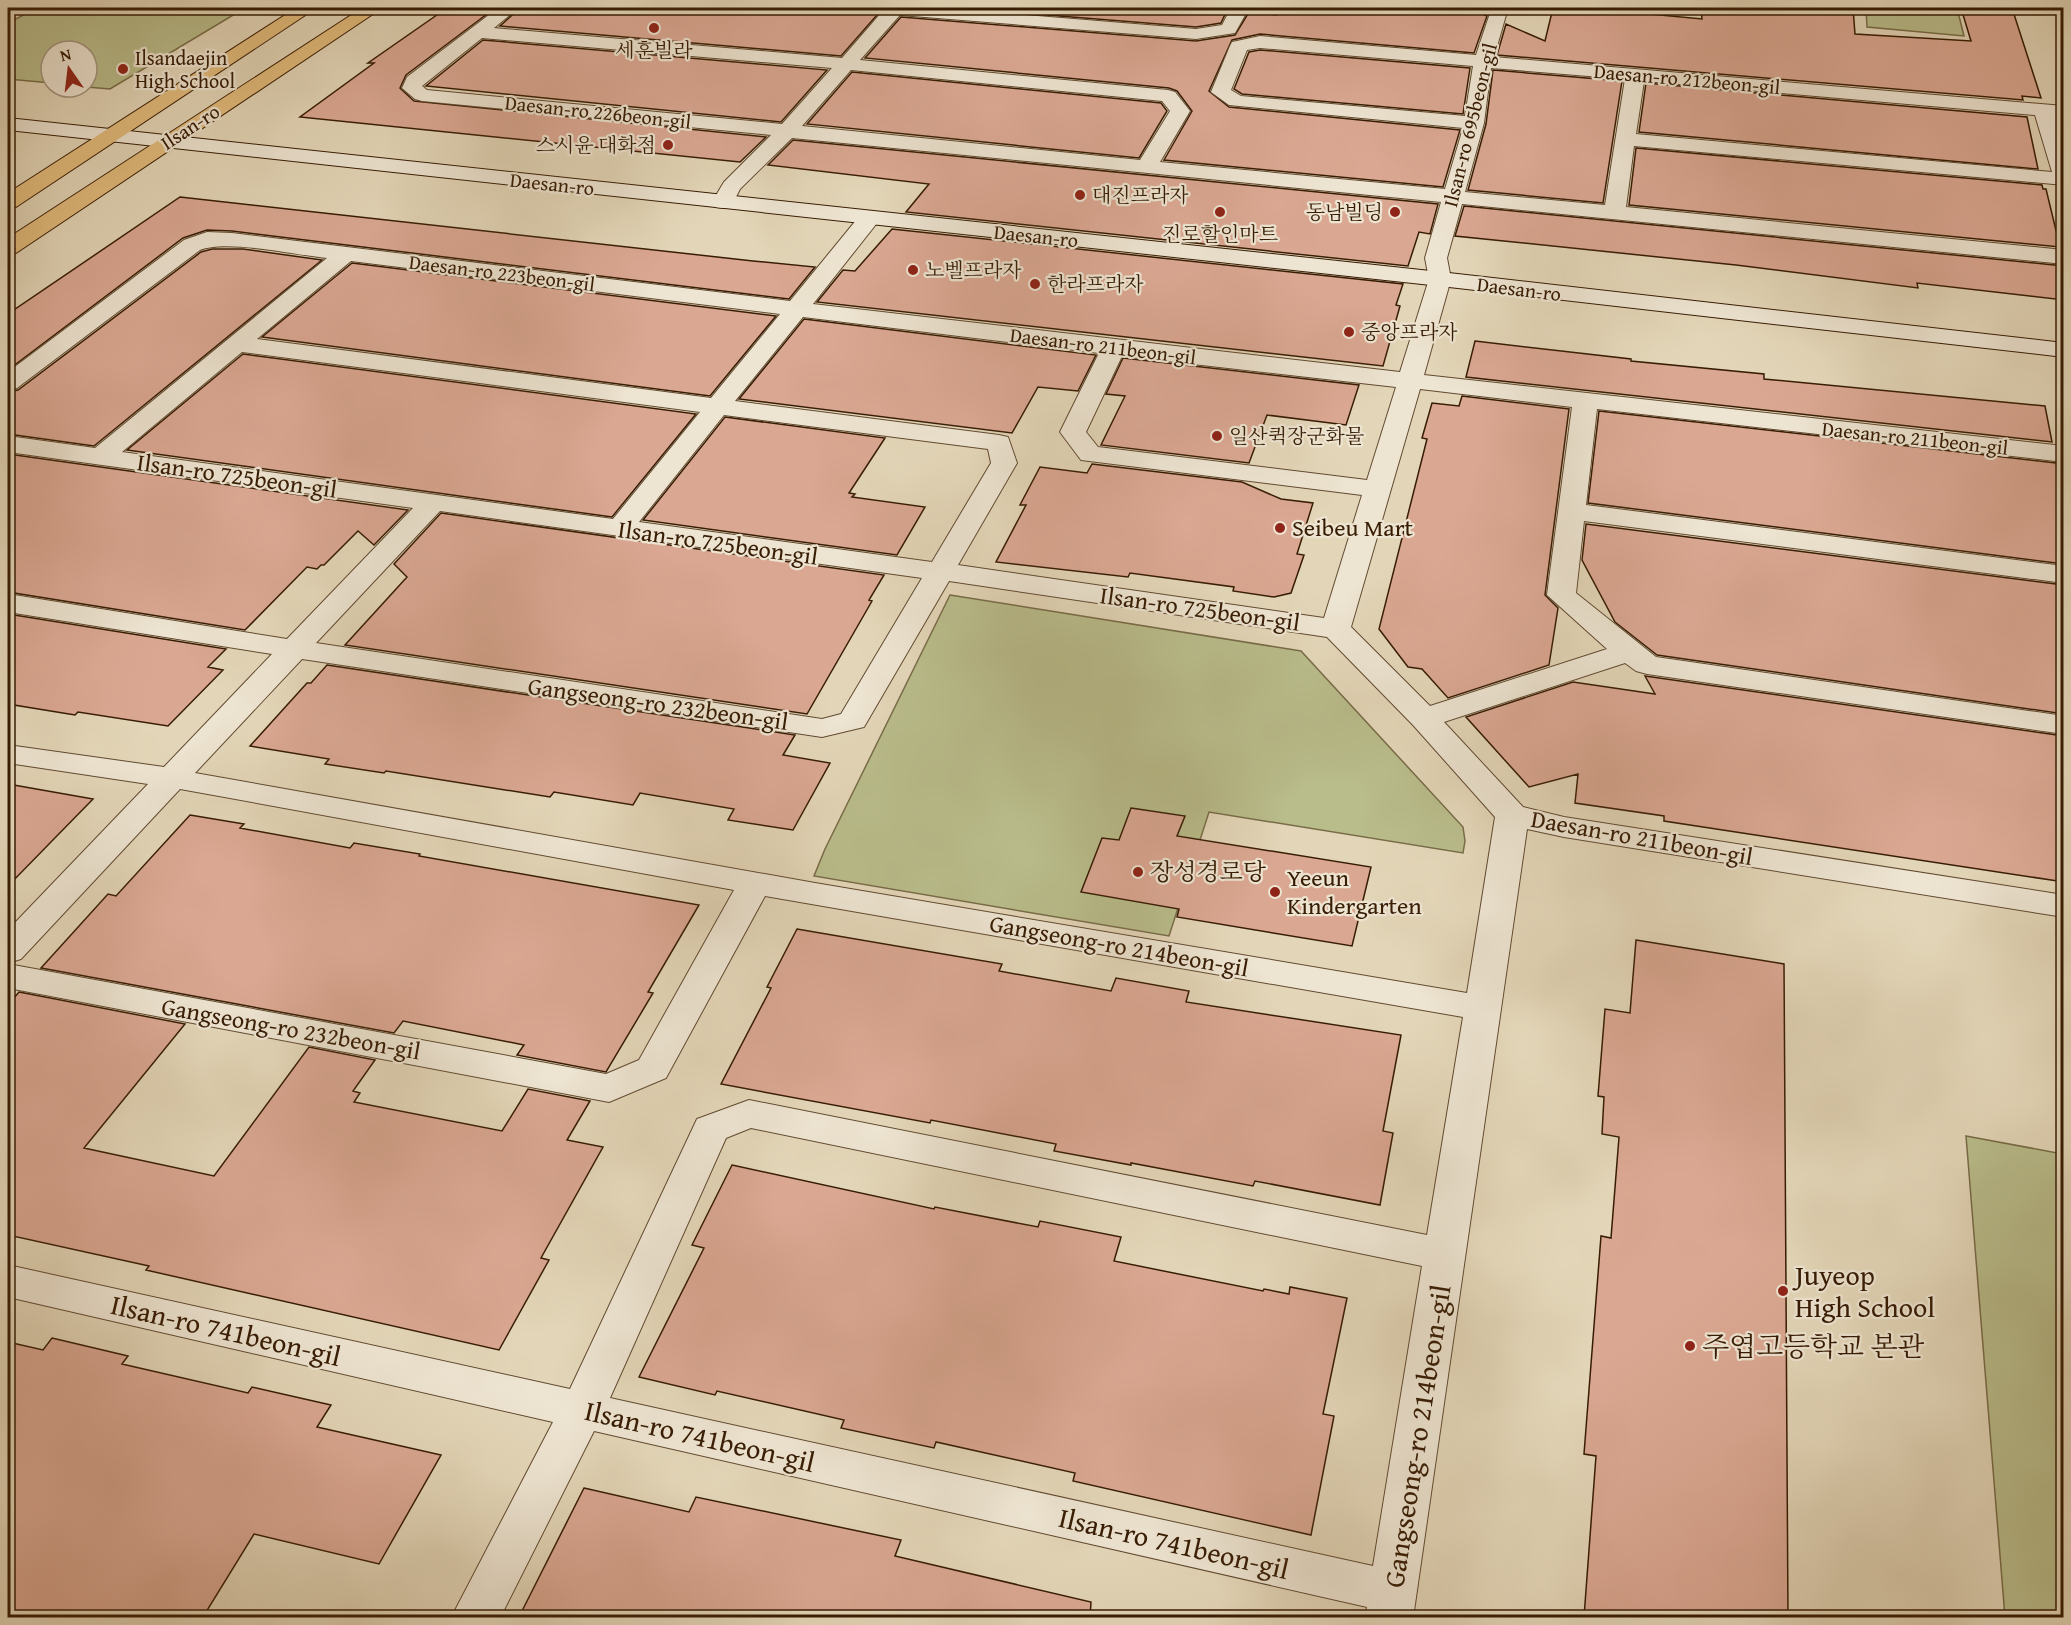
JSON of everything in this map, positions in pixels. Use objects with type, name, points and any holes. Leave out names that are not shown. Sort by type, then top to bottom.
[{"type":"main road","name":"Ilsan-ro","points":[[8,202],[308,8]]},
{"type":"main road","name":"Ilsan-ro","points":[[8,248],[167,141],[373,8]]},
{"type":"street","points":[[477,32],[509,8]]},
{"type":"street","points":[[723,202],[731,186],[787,131],[846,64],[890,8],[1196,34],[1229,29],[1240,8]]},
{"type":"street","name":"Ilsan-ro 695beon-gil","points":[[1440,279],[1436,258],[1474,123],[1483,60],[1500,9],[1498,8]]},
{"type":"street","points":[[477,32],[846,64],[1168,96],[1180,111],[1154,168],[2064,257]]},
{"type":"street","name":"Daesan-ro 226beon-gil","points":[[477,32],[414,81],[412,88],[422,94],[1154,168]]},
{"type":"street","name":"Daesan-ro 212beon-gil","points":[[1474,123],[1236,101],[1221,92],[1239,46],[1260,42],[2054,112],[2064,178],[1624,139]]},
{"type":"street","points":[[1614,214],[1635,74]]},
{"type":"street","name":"Daesan-ro","points":[[8,124],[1440,279],[2064,350]]},
{"type":"street","points":[[619,529],[870,218]]},
{"type":"street","name":"Daesan-ro 223beon-gil","points":[[8,383],[192,245],[207,239],[232,240],[797,308]]},
{"type":"street","name":"Ilsan-ro 725beon-gil","points":[[101,456],[346,254]]},
{"type":"street","points":[[1336,629],[1440,279]]},
{"type":"street","name":"Daesan-ro 211beon-gil","points":[[797,308],[1114,348],[2064,454]]},
{"type":"street","points":[[236,344],[719,405]]},
{"type":"street","points":[[1114,348],[1073,432],[1090,454],[1378,489]]},
{"type":"street","points":[[1585,400],[1561,596],[1647,665],[2064,725]]},
{"type":"street","name":"Gangseong-ro 232beon-gil","points":[[8,603],[294,649],[822,728],[853,720],[1004,463],[999,442],[719,405]]},
{"type":"street","name":"Ilsan-ro 725beon-gil","points":[[8,444],[1336,629]]},
{"type":"street","points":[[8,951],[432,504]]},
{"type":"street","points":[[1570,511],[2064,575]]},
{"type":"street","name":"Daesan-ro 211beon-gil","points":[[1336,629],[1424,718],[1512,815],[1575,829],[2064,906]]},
{"type":"street","points":[[1424,718],[1629,652]]},
{"type":"street","points":[[8,754],[171,778],[755,883]]},
{"type":"street","name":"Gangseong-ro 214beon-gil","points":[[1391,1605],[1512,815]]},
{"type":"street","name":"Gangseong-ro 232beon-gil","points":[[8,976],[609,1088],[653,1069],[755,883]]},
{"type":"street","name":"Gangseong-ro 214beon-gil","points":[[755,883],[1483,1008]]},
{"type":"street","name":"Gangseong-ro 214beon-gil","points":[[582,1410],[711,1129],[749,1114],[1445,1255]]},
{"type":"street","name":"Ilsan-ro 741beon-gil","points":[[8,1281],[582,1410],[1391,1605]]},
{"type":"street","points":[[475,1617],[582,1410]]},
{"type":"green space","name":"Ilsandaejin High School","points":[[37,8],[245,8],[110,89],[99,88],[99,39],[39,39],[39,82],[8,79],[8,23]]},
{"type":"green space","points":[[1866,8],[1957,8],[1964,36],[1867,27]]},
{"type":"green space","points":[[950,595],[1301,651],[1463,827],[1465,841],[1463,853],[1209,812],[1169,936],[814,876],[825,849]]},
{"type":"green space","points":[[1966,1136],[2063,1154],[2063,1617],[2005,1617]]},
{"type":"building","points":[[447,8],[495,8],[406,75],[400,88],[414,101],[766,137],[740,162],[300,117],[374,63],[368,63]]},
{"type":"building","points":[[520,8],[870,8],[877,15],[841,56],[500,26]]},
{"type":"building","points":[[961,8],[1227,10],[1221,23],[1196,27]]},
{"type":"building","points":[[1280,8],[1451,8],[1471,9],[1487,16],[1474,53],[1260,34],[1232,40],[1209,91],[1229,107],[1460,130],[1443,187],[1164,160],[1192,111],[1177,91],[1169,88],[865,58],[901,17],[1196,41],[1235,35],[1249,12],[1276,15]]},
{"type":"building","points":[[1553,8],[1607,8],[1607,10],[1702,19],[1701,8],[1853,8],[1855,34],[1971,41],[1961,8],[2012,8],[2041,98],[2022,96],[2023,100],[1497,55],[1506,24],[1545,41]]},
{"type":"building","points":[[483,40],[827,70],[781,122],[426,86]]},
{"type":"building","points":[[1260,50],[1470,68],[1463,114],[1242,94],[1234,89],[1249,52]]},
{"type":"building","points":[[1493,70],[1622,81],[1603,203],[1468,190],[1486,124]]},
{"type":"building","points":[[852,72],[1161,103],[1167,111],[1139,158],[807,124]]},
{"type":"building","points":[[1646,83],[2027,117],[2038,169],[1639,132]]},
{"type":"building","points":[[793,140],[1438,204],[1430,234],[1419,232],[1408,266],[906,212],[929,184],[768,165]]},
{"type":"building","points":[[1636,148],[2042,185],[2043,189],[2046,189],[2060,247],[1629,205]]},
{"type":"building","points":[[180,197],[815,267],[789,299],[232,231],[207,230],[183,238],[8,370],[8,314]]},
{"type":"building","points":[[1464,206],[2064,266],[2064,300],[1917,283],[1918,288],[1736,265],[1455,236]]},
{"type":"building","points":[[892,229],[1403,284],[1396,305],[1400,306],[1383,366],[817,302],[843,270],[855,271]]},
{"type":"building","points":[[212,249],[243,249],[322,260],[94,446],[8,434],[8,392],[18,390],[201,252]]},
{"type":"building","points":[[352,263],[776,316],[710,396],[262,337]]},
{"type":"building","points":[[804,319],[1096,355],[1078,391],[1038,387],[1012,433],[739,399]]},
{"type":"building","points":[[1475,341],[1631,359],[1631,361],[1764,374],[1764,379],[2045,406],[2052,442],[1466,377]]},
{"type":"building","points":[[243,354],[696,414],[612,517],[127,450]]},
{"type":"building","points":[[1123,358],[1359,385],[1346,425],[1267,415],[1249,463],[1101,445],[1125,396],[1106,394]]},
{"type":"building","points":[[1462,396],[1569,409],[1545,595],[1558,608],[1549,665],[1448,698],[1422,669],[1408,667],[1379,629],[1427,439],[1422,438],[1432,403],[1459,406]]},
{"type":"building","points":[[1599,411],[2056,463],[2058,472],[2064,472],[2064,564],[1588,503]]},
{"type":"building","points":[[725,417],[885,438],[849,493],[855,494],[852,497],[925,507],[897,555],[643,520]]},
{"type":"building","points":[[8,454],[408,510],[374,545],[358,531],[324,565],[317,569],[307,567],[245,630],[8,592]]},
{"type":"building","points":[[1092,464],[1242,482],[1281,499],[1313,503],[1297,554],[1304,555],[1291,593],[1274,597],[1233,591],[1234,587],[1130,573],[1128,577],[996,562],[1026,505],[1020,505],[1040,467],[1087,473]]},
{"type":"building","points":[[441,513],[884,575],[869,600],[872,601],[807,714],[345,645],[407,577],[394,564]]},
{"type":"building","points":[[1586,524],[2064,585],[2064,714],[1657,655],[1615,622],[1582,560]]},
{"type":"building","points":[[8,614],[226,649],[208,667],[223,670],[168,726],[8,704]]},
{"type":"building","points":[[327,665],[795,735],[783,755],[830,763],[793,830],[728,820],[734,809],[640,793],[633,805],[554,792],[550,797],[386,771],[384,773],[325,764],[329,759],[250,746],[307,683],[311,683]]},
{"type":"building","points":[[1645,676],[2064,736],[2064,882],[1664,821],[1664,816],[1575,803],[1578,774],[1529,787],[1466,717],[1573,682],[1655,694]]},
{"type":"building","points":[[8,784],[93,799],[8,886]]},
{"type":"building","name":"Yeeun Kindergarten","points":[[1131,808],[1185,816],[1177,836],[1371,867],[1352,946],[1177,917],[1179,909],[1081,892],[1102,838],[1119,840]]},
{"type":"building","points":[[190,815],[244,824],[240,828],[350,848],[354,843],[699,905],[648,992],[653,993],[606,1072],[517,1055],[524,1045],[403,1021],[394,1033],[41,968],[108,894],[116,896]]},
{"type":"building","points":[[797,929],[1002,964],[999,971],[1111,991],[1116,978],[1189,991],[1186,1002],[1401,1035],[1383,1131],[1393,1133],[1380,1205],[1255,1181],[1253,1186],[1054,1151],[1056,1144],[721,1084],[771,988],[767,987]]},
{"type":"building","name":"주엽고등학교 본관","points":[[1636,940],[1784,964],[1788,1617],[1584,1617],[1596,1456],[1584,1454],[1601,1236],[1611,1238],[1619,1137],[1602,1134],[1604,1097],[1598,1096],[1605,1009],[1630,1013]]},
{"type":"building","points":[[19,992],[185,1024],[84,1148],[214,1176],[309,1047],[375,1060],[353,1091],[360,1093],[354,1102],[502,1131],[528,1089],[590,1101],[567,1140],[603,1147],[541,1258],[549,1260],[499,1350],[146,1270],[149,1266],[8,1235],[8,1005]]},
{"type":"building","points":[[732,1165],[934,1209],[935,1207],[1038,1227],[1040,1221],[1121,1237],[1114,1261],[1263,1291],[1264,1289],[1289,1294],[1290,1287],[1347,1298],[1323,1414],[1334,1416],[1311,1535],[1073,1481],[1075,1473],[936,1442],[934,1448],[841,1428],[844,1420],[717,1391],[715,1395],[639,1377],[704,1248],[692,1245]]},
{"type":"building","points":[[52,1338],[128,1356],[122,1364],[248,1393],[252,1387],[331,1405],[317,1427],[441,1455],[379,1564],[254,1534],[203,1617],[8,1617],[8,1342],[43,1350]]},
{"type":"building","points":[[584,1488],[689,1512],[696,1497],[901,1540],[895,1556],[1091,1602],[1090,1617],[519,1617]]},
{"type":"place","name":"세훈빌라","points":[[654,28]]},
{"type":"place","name":"Ilsandaejin High School","points":[[123,69]]},
{"type":"place","name":"스시윤 대화점","points":[[668,145]]},
{"type":"place","name":"대진프라자","points":[[1080,195]]},
{"type":"place","name":"진로할인마트","points":[[1220,212]]},
{"type":"place","name":"동남빌딩","points":[[1395,212]]},
{"type":"place","name":"노벨프라자","points":[[913,270]]},
{"type":"place","name":"한라프라자","points":[[1035,284]]},
{"type":"place","name":"중앙프라자","points":[[1349,332]]},
{"type":"place","name":"일산퀵장군화물","points":[[1217,436]]},
{"type":"place","name":"Seibeu Mart","points":[[1280,528]]},
{"type":"place","name":"장성경로당","points":[[1138,872]]},
{"type":"place","name":"Yeeun Kindergarten","points":[[1275,892]]},
{"type":"place","name":"Juyeop High School","points":[[1783,1291]]},
{"type":"place","name":"주엽고등학교 본관","points":[[1690,1346]]}]
